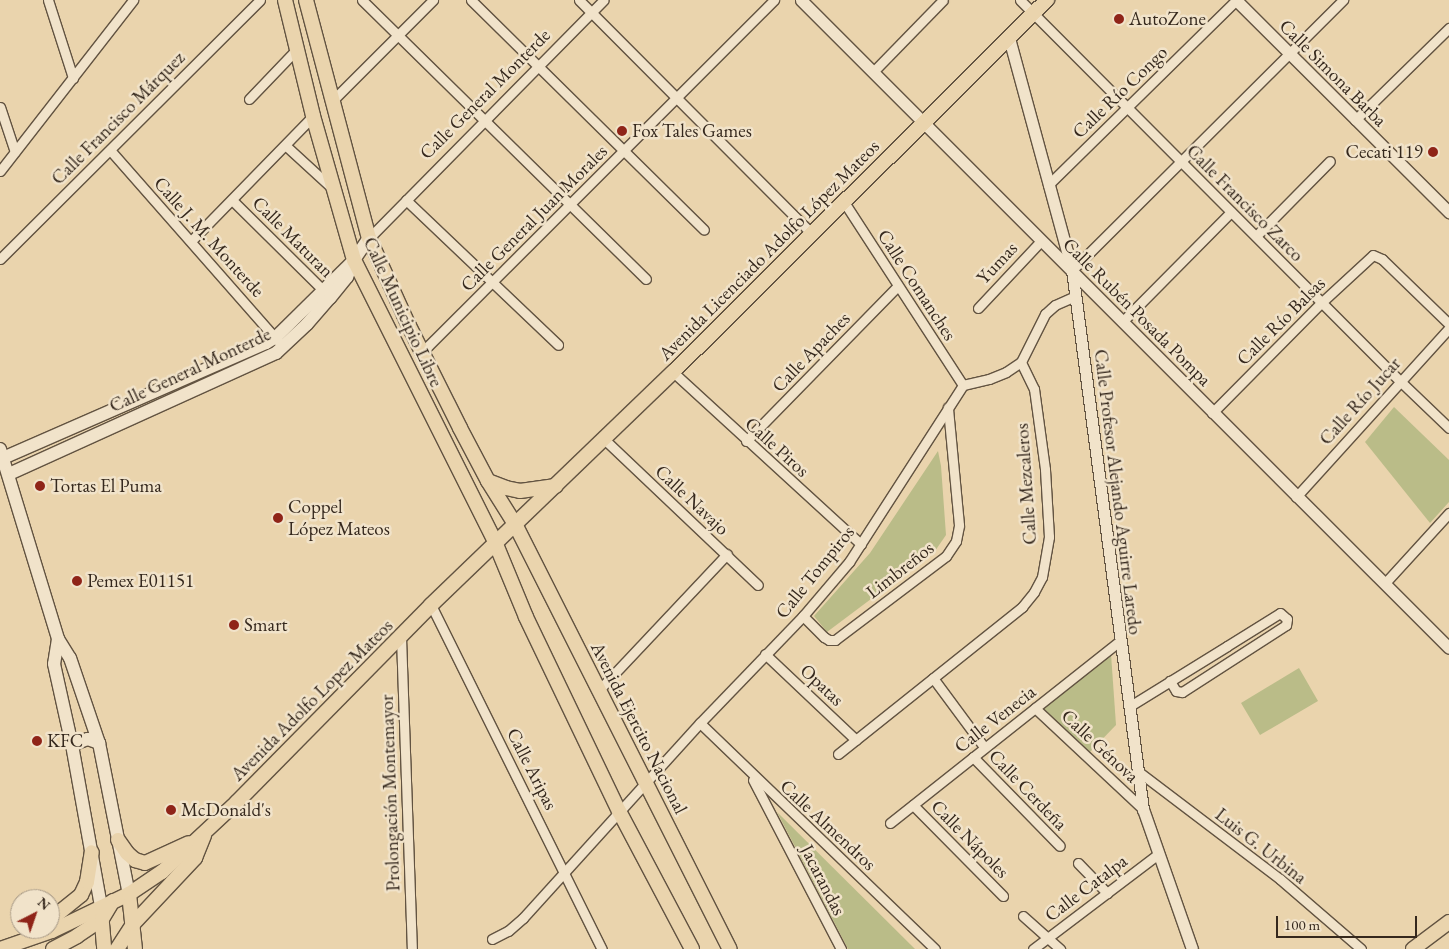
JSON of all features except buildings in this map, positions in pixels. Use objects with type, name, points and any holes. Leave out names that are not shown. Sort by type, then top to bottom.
[{"type":"main road","name":"Calle Municipio Libre","points":[[285,0],[332,188],[354,260],[495,542]]},
{"type":"main road","name":"Avenida Ejercito Nacional","points":[[306,0],[369,238],[460,428],[488,480],[515,524],[730,949]]},
{"type":"main road","name":"Avenida Licenciado Adolfo López Mateos","points":[[515,524],[604,440],[1047,0]]},
{"type":"main road","name":"Calle General Monterde","points":[[9,474],[252,365],[283,348],[354,260],[369,238]]},
{"type":"main road","name":"Calle General Monterde","points":[[2,454],[256,348],[276,337],[326,293]]},
{"type":"main road","points":[[440,433],[460,428]]},
{"type":"main road","points":[[2,454],[58,639],[70,658],[100,743],[129,894],[135,949]]},
{"type":"main road","points":[[488,480],[506,488],[520,490],[557,486]]},
{"type":"main road","name":"Avenida Adolfo Lopez Mateos","points":[[105,909],[162,872],[209,829],[431,605],[515,524]]},
{"type":"main road","points":[[495,542],[526,617],[619,810],[692,949]]},
{"type":"main road","points":[[58,639],[54,664],[105,909],[104,949]]},
{"type":"main road","points":[[72,745],[88,739],[100,743]]},
{"type":"main road","points":[[117,949],[133,924],[195,858],[209,829]]},
{"type":"main road","points":[[118,840],[127,853],[136,860],[145,863],[195,841]]},
{"type":"main road","points":[[60,912],[82,895],[87,882],[92,852]]},
{"type":"main road","points":[[53,949],[77,936],[105,909],[126,878]]},
{"type":"main road","points":[[0,949],[52,931],[105,909]]},
{"type":"main road","points":[[1413,949],[1449,922]]},
{"type":"street","points":[[48,0],[73,78]]},
{"type":"street","points":[[0,171],[133,0]]},
{"type":"street","name":"Calle Francisco Márquez","points":[[0,259],[260,0]]},
{"type":"street","points":[[362,0],[646,279]]},
{"type":"street","points":[[332,101],[433,0]]},
{"type":"street","points":[[471,0],[704,230]]},
{"type":"street","points":[[580,0],[812,234]]},
{"type":"street","name":"Calle General Monterde","points":[[369,238],[604,0]]},
{"type":"street","name":"Calle General Juan Morales","points":[[422,352],[774,0]]},
{"type":"street","name":"Calle Rubén Posada Pompa","points":[[800,0],[1449,648]]},
{"type":"street","points":[[873,72],[943,0]]},
{"type":"street","name":"Calle Francisco Zarco","points":[[1020,0],[1449,428]]},
{"type":"street","name":"Calle Simona Barba","points":[[1236,0],[1449,212]]},
{"type":"street","name":"Calle Río Congo","points":[[1048,185],[1236,0]]},
{"type":"street","points":[[1072,270],[1343,0]]},
{"type":"street","points":[[1355,120],[1449,28]]},
{"type":"street","name":"Calle Profesor Alejando Aguirre Laredo","points":[[1009,38],[1072,270],[1143,809],[1192,949]]},
{"type":"street","points":[[250,99],[296,49]]},
{"type":"street","points":[[0,107],[14,152]]},
{"type":"street","points":[[191,241],[313,116]]},
{"type":"street","points":[[285,145],[332,188]]},
{"type":"street","name":"Calle J. M. Monterde","points":[[110,150],[276,337],[283,348]]},
{"type":"street","points":[[1256,236],[1330,162]]},
{"type":"street","name":"Calle Maturan","points":[[232,200],[326,293]]},
{"type":"street","points":[[406,200],[558,345]]},
{"type":"street","name":"Calle Comanches","points":[[844,202],[964,385]]},
{"type":"street","points":[[1122,322],[1231,212]]},
{"type":"street","name":"Yumas","points":[[978,308],[1040,240]]},
{"type":"street","name":"Calle Río Balsas","points":[[1212,413],[1370,256],[1376,255],[1449,326]]},
{"type":"street","name":"Calle Apaches","points":[[746,441],[898,286]]},
{"type":"street","points":[[964,385],[989,379],[1021,362],[1045,314],[1055,305],[1075,296]]},
{"type":"street","name":"Calle Río Jucar","points":[[1296,497],[1449,326]]},
{"type":"street","name":"Calle Mezcaleros","points":[[838,754],[1022,607],[1034,592],[1042,577],[1049,537],[1045,469],[1034,389],[1021,362]]},
{"type":"street","name":"Calle Piros","points":[[673,372],[746,441],[861,544]]},
{"type":"street","name":"Calle Tompiros","points":[[492,939],[508,931],[523,918],[619,810],[803,616],[861,544],[964,385]]},
{"type":"street","name":"Limbreños","points":[[803,616],[824,637],[829,640],[835,640],[946,556],[956,541],[959,526],[948,408]]},
{"type":"street","name":"Calle Navajo","points":[[604,440],[758,585]]},
{"type":"street","points":[[1385,583],[1449,513]]},
{"type":"street","points":[[598,691],[727,554]]},
{"type":"street","name":"Calle Aripas","points":[[431,605],[566,871],[602,949]]},
{"type":"street","points":[[1130,706],[1170,681],[1227,646],[1280,614],[1287,619],[1286,625],[1182,692],[1176,691],[1170,681]]},
{"type":"street","name":"Prolongación Montemayor","points":[[401,637],[412,949]]},
{"type":"street","name":"Calle Venecia","points":[[890,823],[1120,641]]},
{"type":"street","points":[[1227,646],[1235,658]]},
{"type":"street","name":"Opatas","points":[[765,654],[856,740]]},
{"type":"street","points":[[933,678],[984,747]]},
{"type":"street","name":"Calle Génova","points":[[1034,708],[1143,809]]},
{"type":"street","name":"Calle Almendros","points":[[700,723],[935,949]]},
{"type":"street","name":"Calle Cerdeña","points":[[973,757],[1060,846]]},
{"type":"street","name":"Luis G. Urbina","points":[[1139,772],[1280,879],[1361,949]]},
{"type":"street","name":"Jacarandas","points":[[750,773],[841,949]]},
{"type":"street","name":"Calle Nápoles","points":[[913,805],[1004,896]]},
{"type":"street","name":"Calle Catalpa","points":[[1033,949],[1158,854]]},
{"type":"street","points":[[1078,863],[1107,893]]},
{"type":"street","points":[[1023,916],[1060,949]]},
{"type":"green space","points":[[1394,407],[1449,460],[1449,502],[1430,523],[1365,442]]},
{"type":"green space","points":[[938,451],[941,466],[946,535],[935,551],[827,632],[814,616],[870,553]]},
{"type":"green space","points":[[1111,654],[1116,725],[1090,752],[1042,708]]},
{"type":"green space","points":[[1299,668],[1318,701],[1260,735],[1241,703]]},
{"type":"green space","points":[[777,812],[915,949],[848,949]]},
{"type":"place","name":"AutoZone","points":[[1119,19]]},
{"type":"place","name":"Fox Tales Games","points":[[622,131]]},
{"type":"place","name":"Cecati 119","points":[[1433,152]]},
{"type":"place","name":"Tortas El Puma","points":[[40,486]]},
{"type":"place","name":"Coppel López Mateos","points":[[278,518]]},
{"type":"place","name":"Pemex E01151","points":[[77,581]]},
{"type":"place","name":"Smart","points":[[234,625]]},
{"type":"place","name":"KFC","points":[[37,741]]},
{"type":"place","name":"McDonald's","points":[[171,810]]}]
